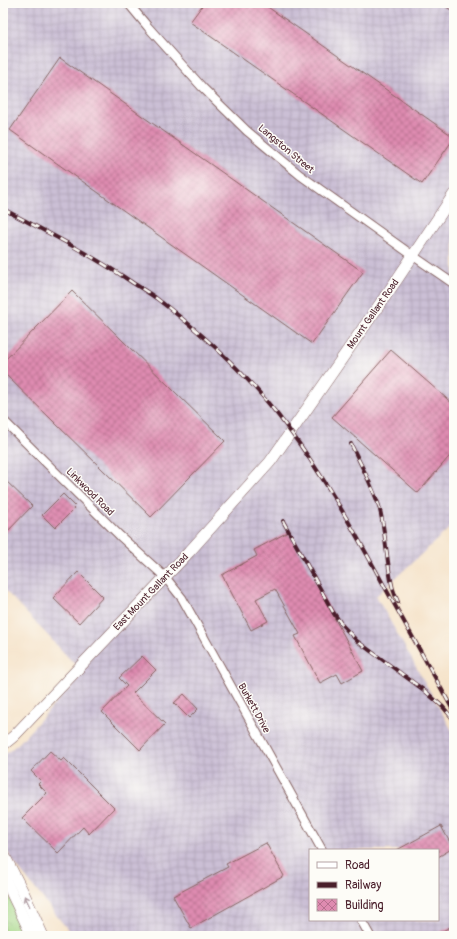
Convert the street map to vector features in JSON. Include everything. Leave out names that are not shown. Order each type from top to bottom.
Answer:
[{"type":"street","name":"Langston Street","points":[[128,3],[202,87],[247,131],[300,175],[454,284]]},
{"type":"street","name":"Mount Gallant Road","points":[[291,432],[398,278],[454,194]]},
{"type":"street","name":"Linkwood Road","points":[[3,420],[115,531],[165,577]]},
{"type":"street","name":"East Mount Gallant Road","points":[[3,745],[14,736],[194,546],[270,462],[291,432]]},
{"type":"street","name":"Burkett Drive","points":[[165,577],[182,598],[321,849]]},
{"type":"street","points":[[3,853],[43,936]]},
{"type":"street","points":[[3,875],[32,936]]},
{"type":"street","points":[[362,921],[370,936]]},
{"type":"shaded area","points":[[3,3],[454,3],[454,524],[376,596],[454,734],[454,936],[73,936],[11,859],[3,842],[3,756],[19,743],[83,673],[3,588]]},
{"type":"green space","points":[[3,884],[28,936],[3,936]]},
{"type":"building","points":[[204,3],[262,3],[454,138],[422,184],[190,22]]},
{"type":"building","points":[[440,3],[454,3],[454,12]]},
{"type":"building","points":[[60,58],[363,272],[312,344],[10,130]]},
{"type":"building","points":[[72,291],[225,441],[151,517],[3,372],[3,362]]},
{"type":"building","points":[[391,350],[454,405],[454,451],[418,493],[332,417]]},
{"type":"building","points":[[3,478],[32,506],[7,532],[3,528]]},
{"type":"building","points":[[63,494],[76,507],[55,528],[42,515]]},
{"type":"building","points":[[288,532],[363,671],[342,683],[337,674],[320,683],[295,636],[300,634],[275,589],[256,599],[268,621],[251,630],[222,575],[257,556],[254,550]]},
{"type":"building","points":[[78,572],[103,597],[79,623],[53,598]]},
{"type":"building","points":[[142,656],[156,670],[133,693],[165,724],[140,750],[102,712],[127,686],[119,678]]},
{"type":"building","points":[[184,694],[198,709],[189,718],[174,703]]},
{"type":"building","points":[[50,751],[61,761],[64,758],[114,808],[89,834],[83,827],[58,853],[22,818],[47,793],[38,784],[41,781],[31,771]]},
{"type":"building","points":[[441,826],[453,848],[439,856],[439,849],[399,849]]},
{"type":"building","points":[[266,843],[284,876],[191,928],[173,896],[228,867],[226,864]]},
{"type":"building","points":[[450,927],[454,936],[433,936]]},
{"type":"railway","points":[[3,209],[85,253],[156,298],[192,327],[243,374],[273,409],[311,461],[334,496],[454,712]]},
{"type":"railway","points":[[351,444],[370,483],[379,506],[390,575],[398,602]]},
{"type":"railway","points":[[283,521],[333,612],[342,625],[357,641],[425,691],[443,707],[454,720]]}]
